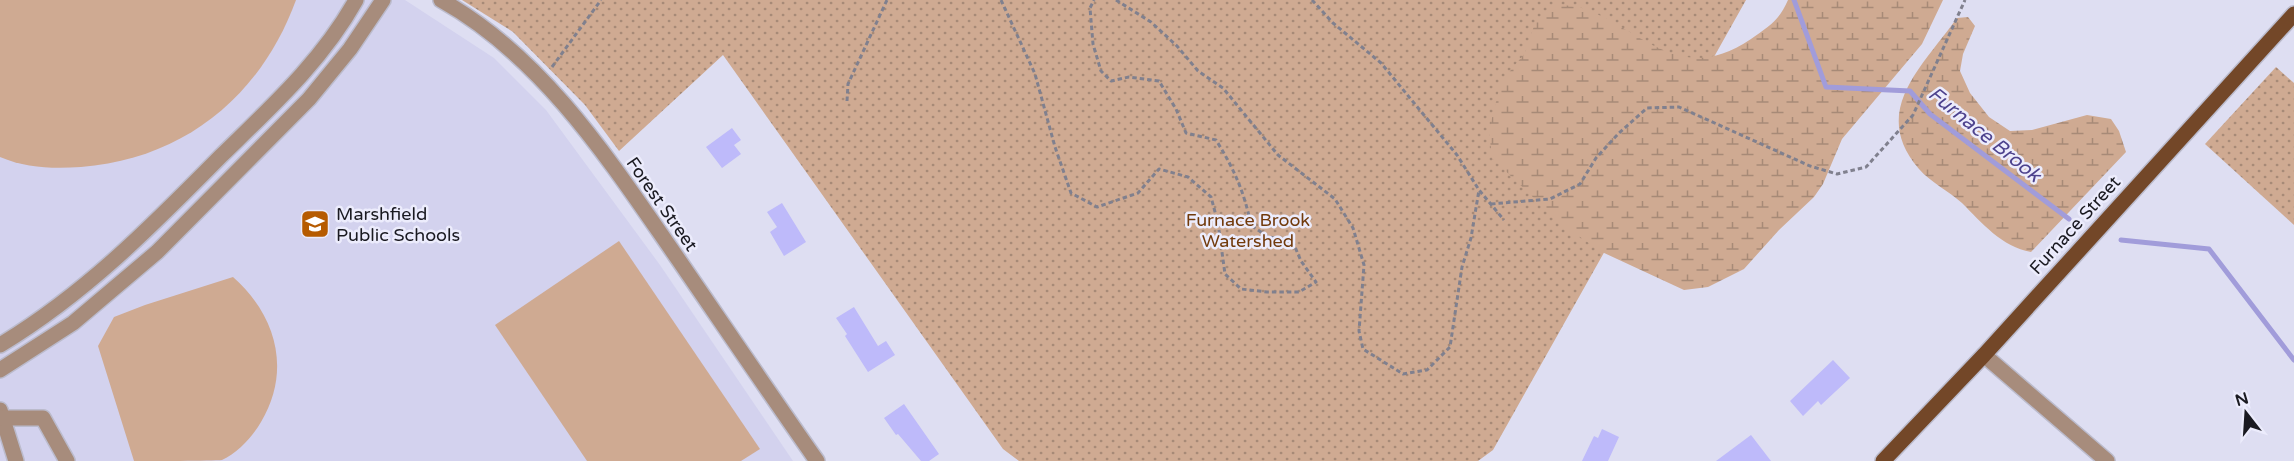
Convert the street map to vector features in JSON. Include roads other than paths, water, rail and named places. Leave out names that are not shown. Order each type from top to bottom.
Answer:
[{"type":"main road","name":"Furnace Street","points":[[1883,461],[1984,355],[2294,14]]},
{"type":"street","points":[[0,345],[70,296],[122,255],[168,211],[316,59],[356,0]]},
{"type":"street","points":[[0,370],[73,323],[157,252],[309,99],[350,49],[382,0]]},
{"type":"street","name":"Forest Street","points":[[441,0],[500,42],[542,80],[580,123],[621,177],[817,461]]},
{"type":"street","points":[[1984,355],[2107,461]]},
{"type":"street","points":[[16,461],[2,414],[43,418],[67,461]]},
{"type":"waterway","name":"Furnace Brook","points":[[1794,0],[1826,87],[1910,91],[1930,114],[2069,219]]},
{"type":"waterway","name":"Furnace Brook","points":[[2121,240],[2209,249],[2294,360]]},
{"type":"place","name":"Marshfield Public Schools","points":[[315,224]]},
{"type":"park label","name":"Furnace Brook Watershed","points":[[1248,230]]}]
